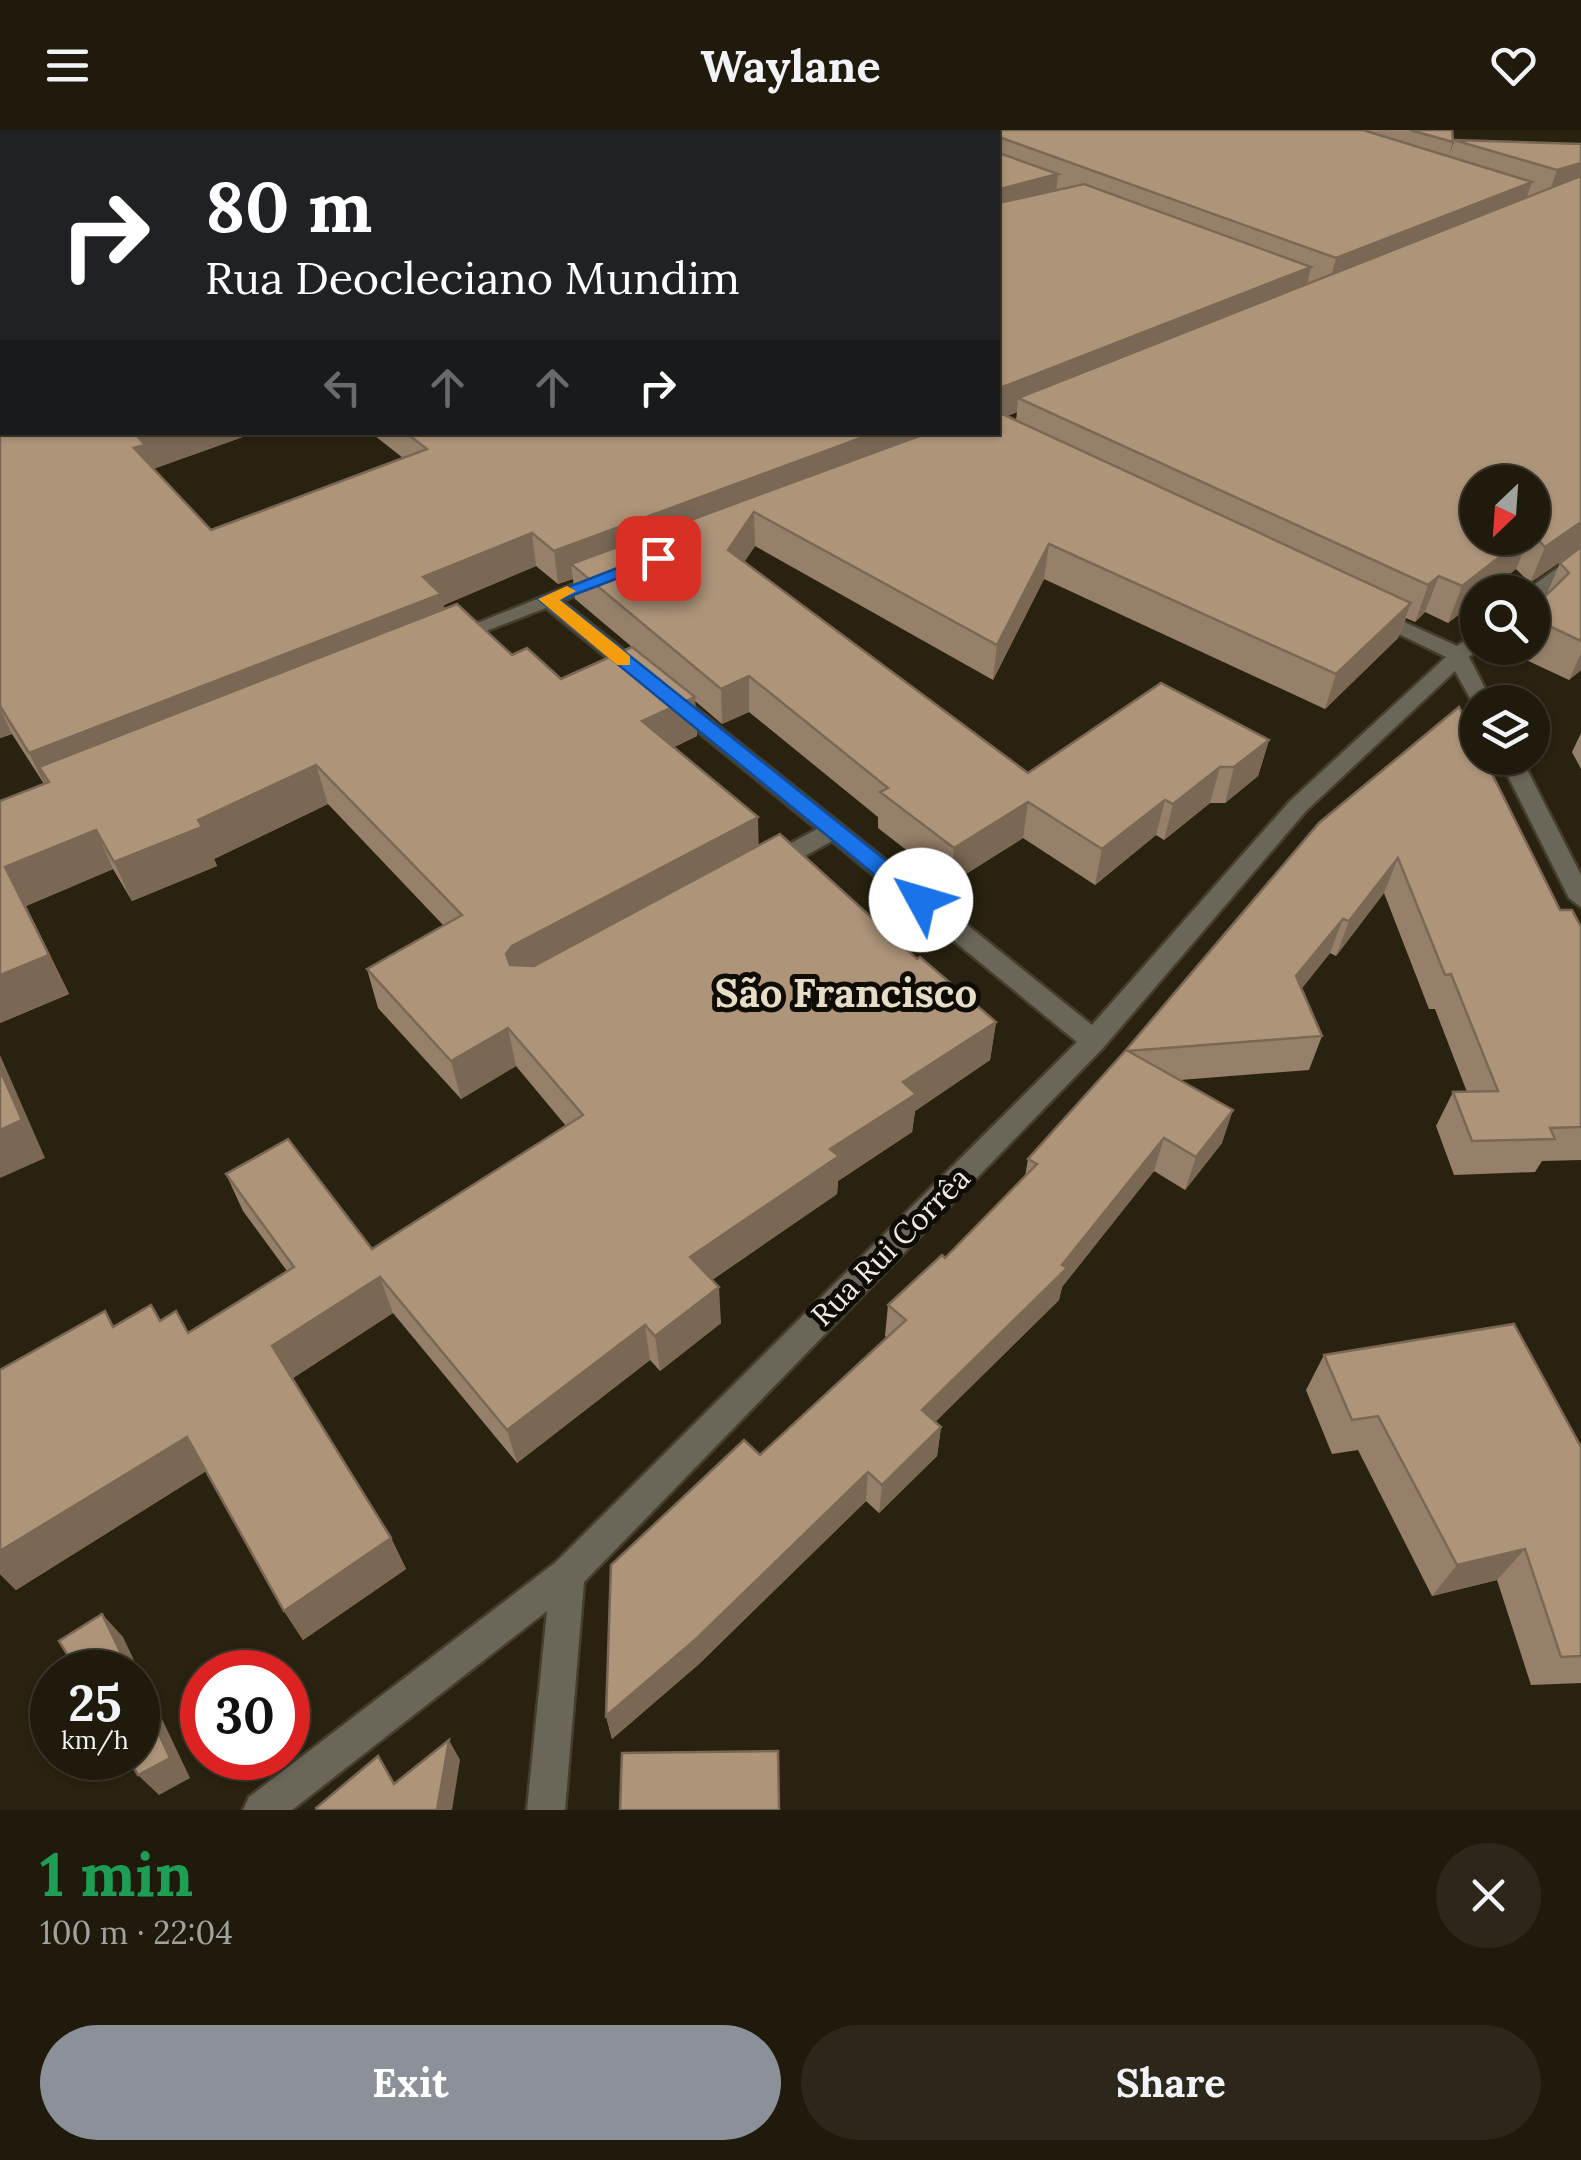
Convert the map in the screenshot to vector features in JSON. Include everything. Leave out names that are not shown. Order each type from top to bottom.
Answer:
[{"type":"street","points":[[1550,580],[1581,556]]},
{"type":"street","points":[[438,643],[621,571]]},
{"type":"street","points":[[547,599],[1094,1040]]},
{"type":"street","points":[[1349,603],[1460,643]]},
{"type":"street","name":"Rua Rui Corrêa","points":[[262,1810],[568,1574],[1094,1040],[1298,806],[1460,653]]},
{"type":"street","points":[[1519,775],[1581,898]]},
{"type":"street","points":[[750,876],[834,830]]},
{"type":"street","points":[[546,1810],[568,1574]]},
{"type":"building","points":[[1000,130],[1363,130],[1532,182],[1336,258],[1000,137]]},
{"type":"building","points":[[1410,130],[1452,130],[1453,142]]},
{"type":"building","points":[[1454,140],[1581,144],[1581,163],[1557,170]]},
{"type":"building","points":[[1000,153],[1058,174],[1000,189]]},
{"type":"building","points":[[1581,176],[1581,522],[1550,544],[1550,465],[1460,465],[1460,555],[1502,555],[1476,575],[1460,575],[1460,585],[1439,576],[1428,585],[1018,398]]},
{"type":"building","points":[[1084,184],[1311,267],[1000,388],[1000,203]]},
{"type":"building","points":[[1000,413],[1411,603],[1336,674],[1049,544],[997,645],[754,512],[728,550],[1028,773],[1161,683],[1269,740],[1234,767],[1220,767],[1173,804],[1165,800],[1102,849],[1028,802],[954,848],[880,792],[888,788],[749,676],[721,689],[571,564],[922,435],[1000,435]]},
{"type":"building","points":[[0,435],[146,435],[139,438],[145,445],[134,448],[211,530],[427,449],[409,435],[869,435],[554,551],[532,533],[423,577],[441,594],[29,753],[0,706]]},
{"type":"building","points":[[1581,547],[1581,641],[1550,626],[1550,591],[1569,573],[1560,563]]},
{"type":"building","points":[[457,604],[512,655],[527,648],[561,679],[632,647],[695,697],[642,721],[758,817],[512,946],[506,954],[510,965],[534,966],[780,834],[917,959],[920,957],[996,1022],[903,1082],[916,1094],[830,1149],[839,1156],[690,1257],[719,1287],[655,1336],[645,1325],[507,1430],[380,1277],[272,1346],[391,1538],[284,1611],[187,1437],[0,1551],[0,1370],[105,1311],[113,1327],[151,1305],[160,1321],[176,1311],[188,1333],[294,1267],[226,1174],[288,1139],[372,1249],[583,1115],[508,1028],[451,1061],[367,969],[462,915],[316,765],[198,820],[202,827],[114,862],[96,830],[5,867],[49,955],[0,975],[0,801],[49,782],[39,767]]},
{"type":"building","points":[[1459,707],[1460,775],[1492,775],[1560,910],[1572,910],[1581,927],[1581,1127],[1550,1128],[1555,1139],[1472,1141],[1453,1092],[1498,1091],[1398,858],[1349,921],[1343,919],[1296,976],[1322,1036],[1128,1051],[1233,1110],[1196,1157],[1164,1138],[1062,1265],[1067,1268],[922,1410],[941,1427],[882,1485],[868,1472],[696,1639],[606,1716],[611,1565],[744,1440],[760,1455],[906,1320],[888,1305],[942,1255],[945,1258],[1037,1164],[1028,1159],[1319,823]]},
{"type":"building","points":[[0,1070],[22,1120],[0,1130]]},
{"type":"building","points":[[1514,1324],[1581,1447],[1581,1656],[1561,1657],[1525,1549],[1457,1565],[1378,1416],[1352,1420],[1324,1355]]},
{"type":"building","points":[[102,1614],[119,1650],[65,1650],[59,1641]]},
{"type":"building","points":[[160,1736],[170,1758],[160,1763]]},
{"type":"building","points":[[449,1740],[437,1810],[317,1810],[378,1756],[394,1784]]},
{"type":"building","points":[[778,1751],[779,1810],[620,1810],[622,1753]]},
{"type":"slow traffic","points":[[567,591],[547,599],[624,661]]},
{"type":"district","name":"São Francisco","points":[[846,993]]},
{"type":"route","points":[[658,558],[547,599],[921,900]]}]
